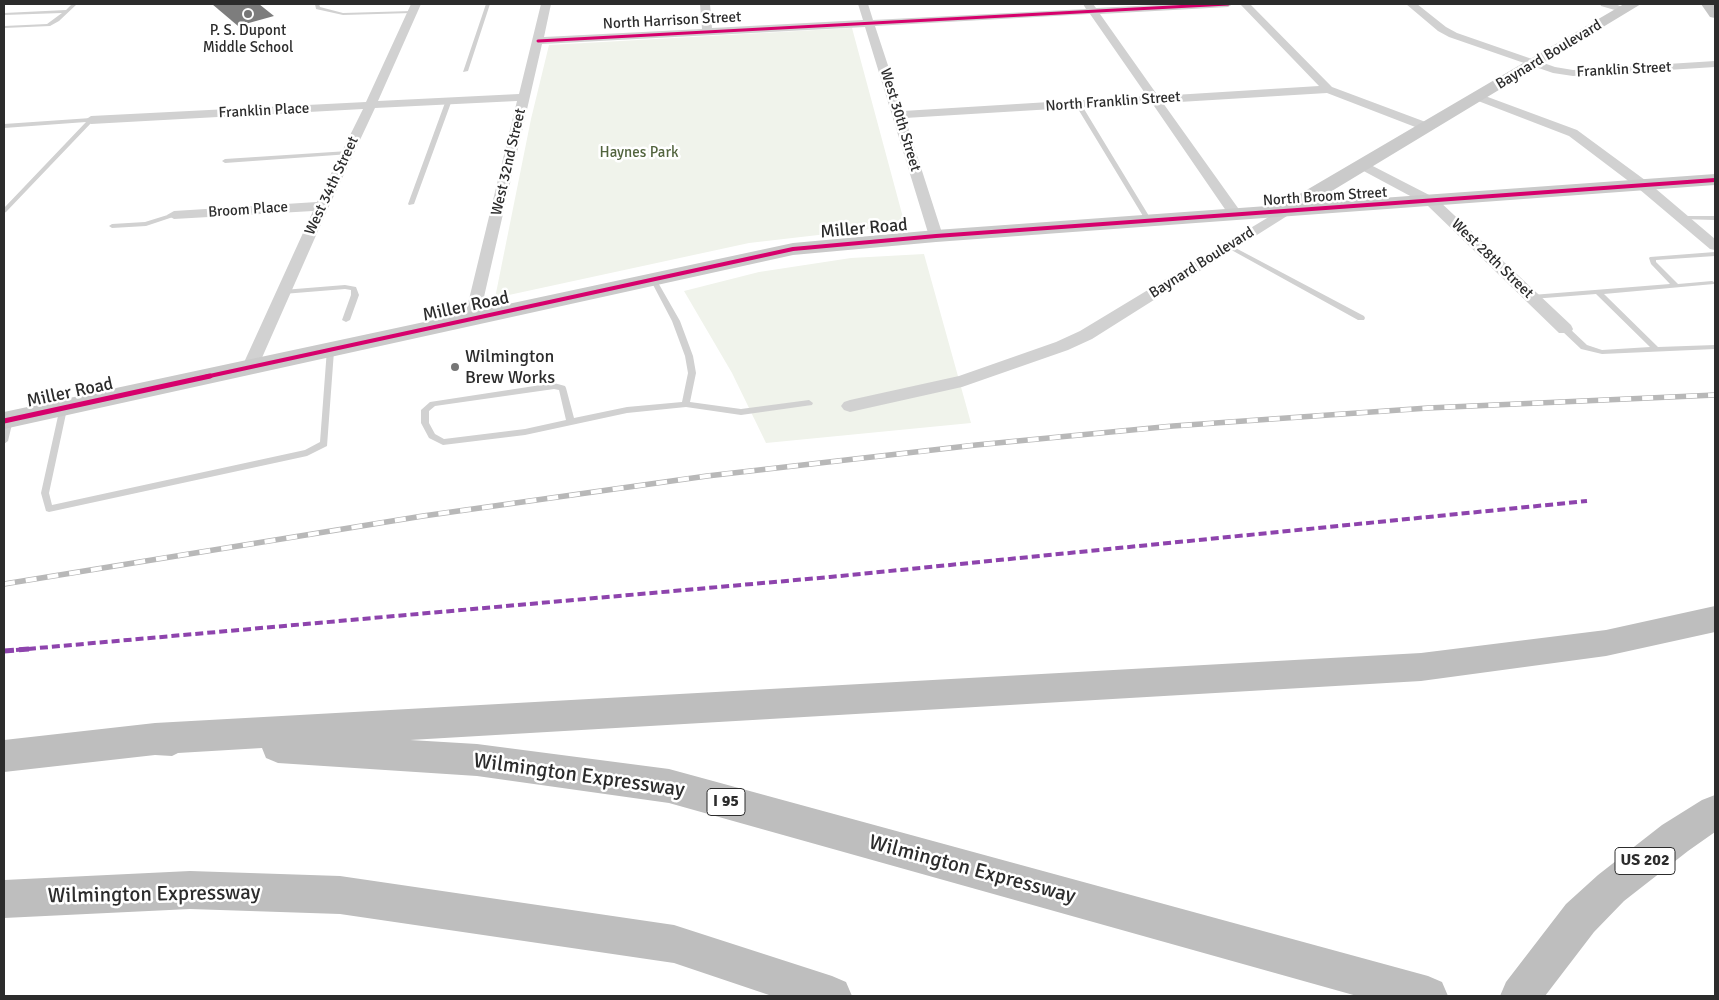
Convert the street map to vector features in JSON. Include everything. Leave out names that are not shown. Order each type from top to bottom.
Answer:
[{"type":"highway","points":[[155,739],[1421,666],[1606,643],[1715,619]]},
{"type":"highway","name":"Wilmington Expressway","points":[[4,756],[155,739],[477,760],[669,786],[1428,996]]},
{"type":"highway","name":"US 202","points":[[1520,996],[1580,918],[1625,877],[1675,838],[1715,812]]},
{"type":"highway","name":"Wilmington Expressway","points":[[4,900],[190,890],[340,895],[674,944],[832,996]]},
{"type":"main road","points":[[1708,4],[1715,14]]},
{"type":"street","name":"West 32nd Street","points":[[472,320],[546,4]]},
{"type":"street","points":[[706,4],[706,32]]},
{"type":"street","name":"West 30th Street","points":[[863,4],[936,236]]},
{"type":"street","name":"North Harrison Street","points":[[538,40],[869,23],[1091,8],[1228,4]]},
{"type":"street","points":[[1245,4],[1328,89],[1427,127]]},
{"type":"street","name":"Franklin Street","points":[[1411,4],[1442,29],[1453,35],[1534,63],[1573,73],[1715,64]]},
{"type":"street","points":[[1605,4],[1630,7]]},
{"type":"street","name":"Baynard Boulevard","points":[[850,406],[962,381],[1062,346],[1086,335],[1282,213],[1630,7]]},
{"type":"street","name":"West 34th Street","points":[[249,369],[414,8]]},
{"type":"street","points":[[1091,8],[1236,215]]},
{"type":"street","name":"North Franklin Street","points":[[898,115],[1328,89]]},
{"type":"street","name":"Franklin Place","points":[[91,120],[524,97]]},
{"type":"street","points":[[1477,97],[1573,133],[1644,186],[1715,246]]},
{"type":"street","name":"West 28th Street","points":[[1362,165],[1432,202],[1565,329]]},
{"type":"street","name":"North Broom Street","points":[[936,236],[1282,213],[1715,180]]},
{"type":"street","name":"Broom Place","points":[[174,215],[322,206]]},
{"type":"street","name":"Miller Road","points":[[6,428],[63,409],[794,249],[936,236]]},
{"type":"lane","points":[[4,27],[48,24],[57,20],[75,4]]},
{"type":"lane","points":[[317,4],[318,8],[343,14],[414,8]]},
{"type":"lane","points":[[465,71],[488,4]]},
{"type":"lane","points":[[4,14],[67,11]]},
{"type":"lane","points":[[411,204],[449,100]]},
{"type":"lane","points":[[1078,104],[1149,221]]},
{"type":"lane","points":[[4,211],[91,120]]},
{"type":"lane","name":"Franklin Place","points":[[4,126],[91,120]]},
{"type":"lane","points":[[224,161],[348,153]]},
{"type":"lane","points":[[112,226],[146,224],[174,215]]},
{"type":"lane","points":[[1682,218],[1715,218]]},
{"type":"lane","points":[[1228,246],[1361,318]]},
{"type":"lane","points":[[1676,286],[1653,263],[1652,258],[1715,254]]},
{"type":"lane","points":[[653,279],[676,321],[689,356],[692,374],[686,404]]},
{"type":"lane","points":[[1532,297],[1712,283]]},
{"type":"lane","points":[[283,292],[345,287],[354,289],[355,295],[346,320]]},
{"type":"lane","points":[[1598,292],[1657,350]]},
{"type":"lane","points":[[1565,329],[1578,342],[1597,351],[1715,347]]},
{"type":"lane","points":[[63,409],[45,493],[49,509],[307,453],[324,444],[330,351]]},
{"type":"lane","points":[[571,422],[562,388],[554,386],[433,404],[425,410],[425,423],[432,436],[442,442],[525,432],[627,410],[686,404],[741,412],[809,403]]},
{"type":"green space","name":"Haynes Park","points":[[852,28],[905,225],[749,243],[495,298],[531,119],[549,45]]},
{"type":"green space","points":[[924,254],[971,423],[766,443],[732,373],[684,291],[759,272],[851,258]]},
{"type":"building","points":[[212,4],[259,4],[274,16],[238,26]]},
{"type":"railway","points":[[4,584],[423,516],[707,476],[976,445],[1173,426],[1428,408],[1715,395]]},
{"type":"marked path","points":[[4,651],[830,577],[1587,501]]},
{"type":"cycle path","points":[[538,41],[1228,4]]},
{"type":"cycle path","points":[[4,421],[793,249],[936,236],[1715,180]]},
{"type":"place","name":"P. S. Dupont Middle School","points":[[248,14]]},
{"type":"place","name":"Wilmington Brew Works","points":[[455,367]]}]
